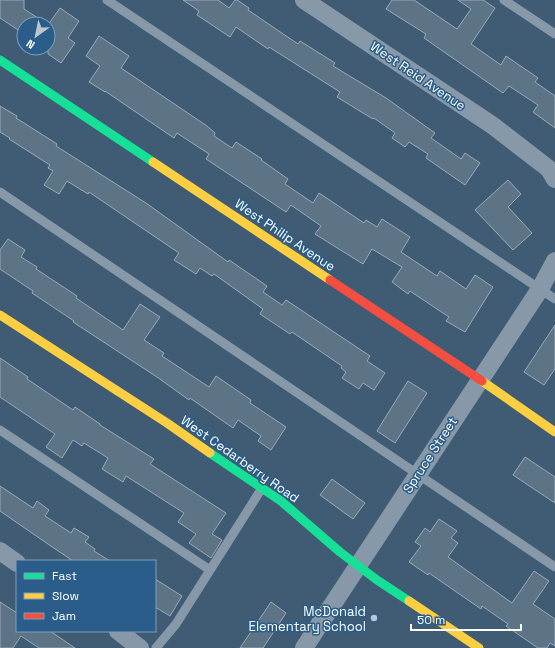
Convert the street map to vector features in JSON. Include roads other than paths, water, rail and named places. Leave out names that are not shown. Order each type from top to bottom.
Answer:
[{"type":"main road","name":"West Philip Avenue","points":[[0,60],[480,380],[555,432]]},
{"type":"main road","name":"West Cedarberry Road","points":[[0,315],[167,423],[281,501],[340,552],[377,580],[478,648]]},
{"type":"street","name":"West Reid Avenue","points":[[304,0],[492,125],[548,169],[555,179]]},
{"type":"street","name":"Spruce Street","points":[[304,648],[540,289],[555,261]]},
{"type":"street","points":[[0,551],[16,562]]},
{"type":"street","points":[[119,632],[140,648]]},
{"type":"lane","points":[[107,0],[555,299]]},
{"type":"lane","points":[[504,0],[555,34]]},
{"type":"lane","points":[[0,192],[555,567]]},
{"type":"lane","points":[[0,430],[210,570]]},
{"type":"lane","points":[[156,648],[176,624],[262,488]]},
{"type":"place","name":"McDonald Elementary School","points":[[374,618]]}]
